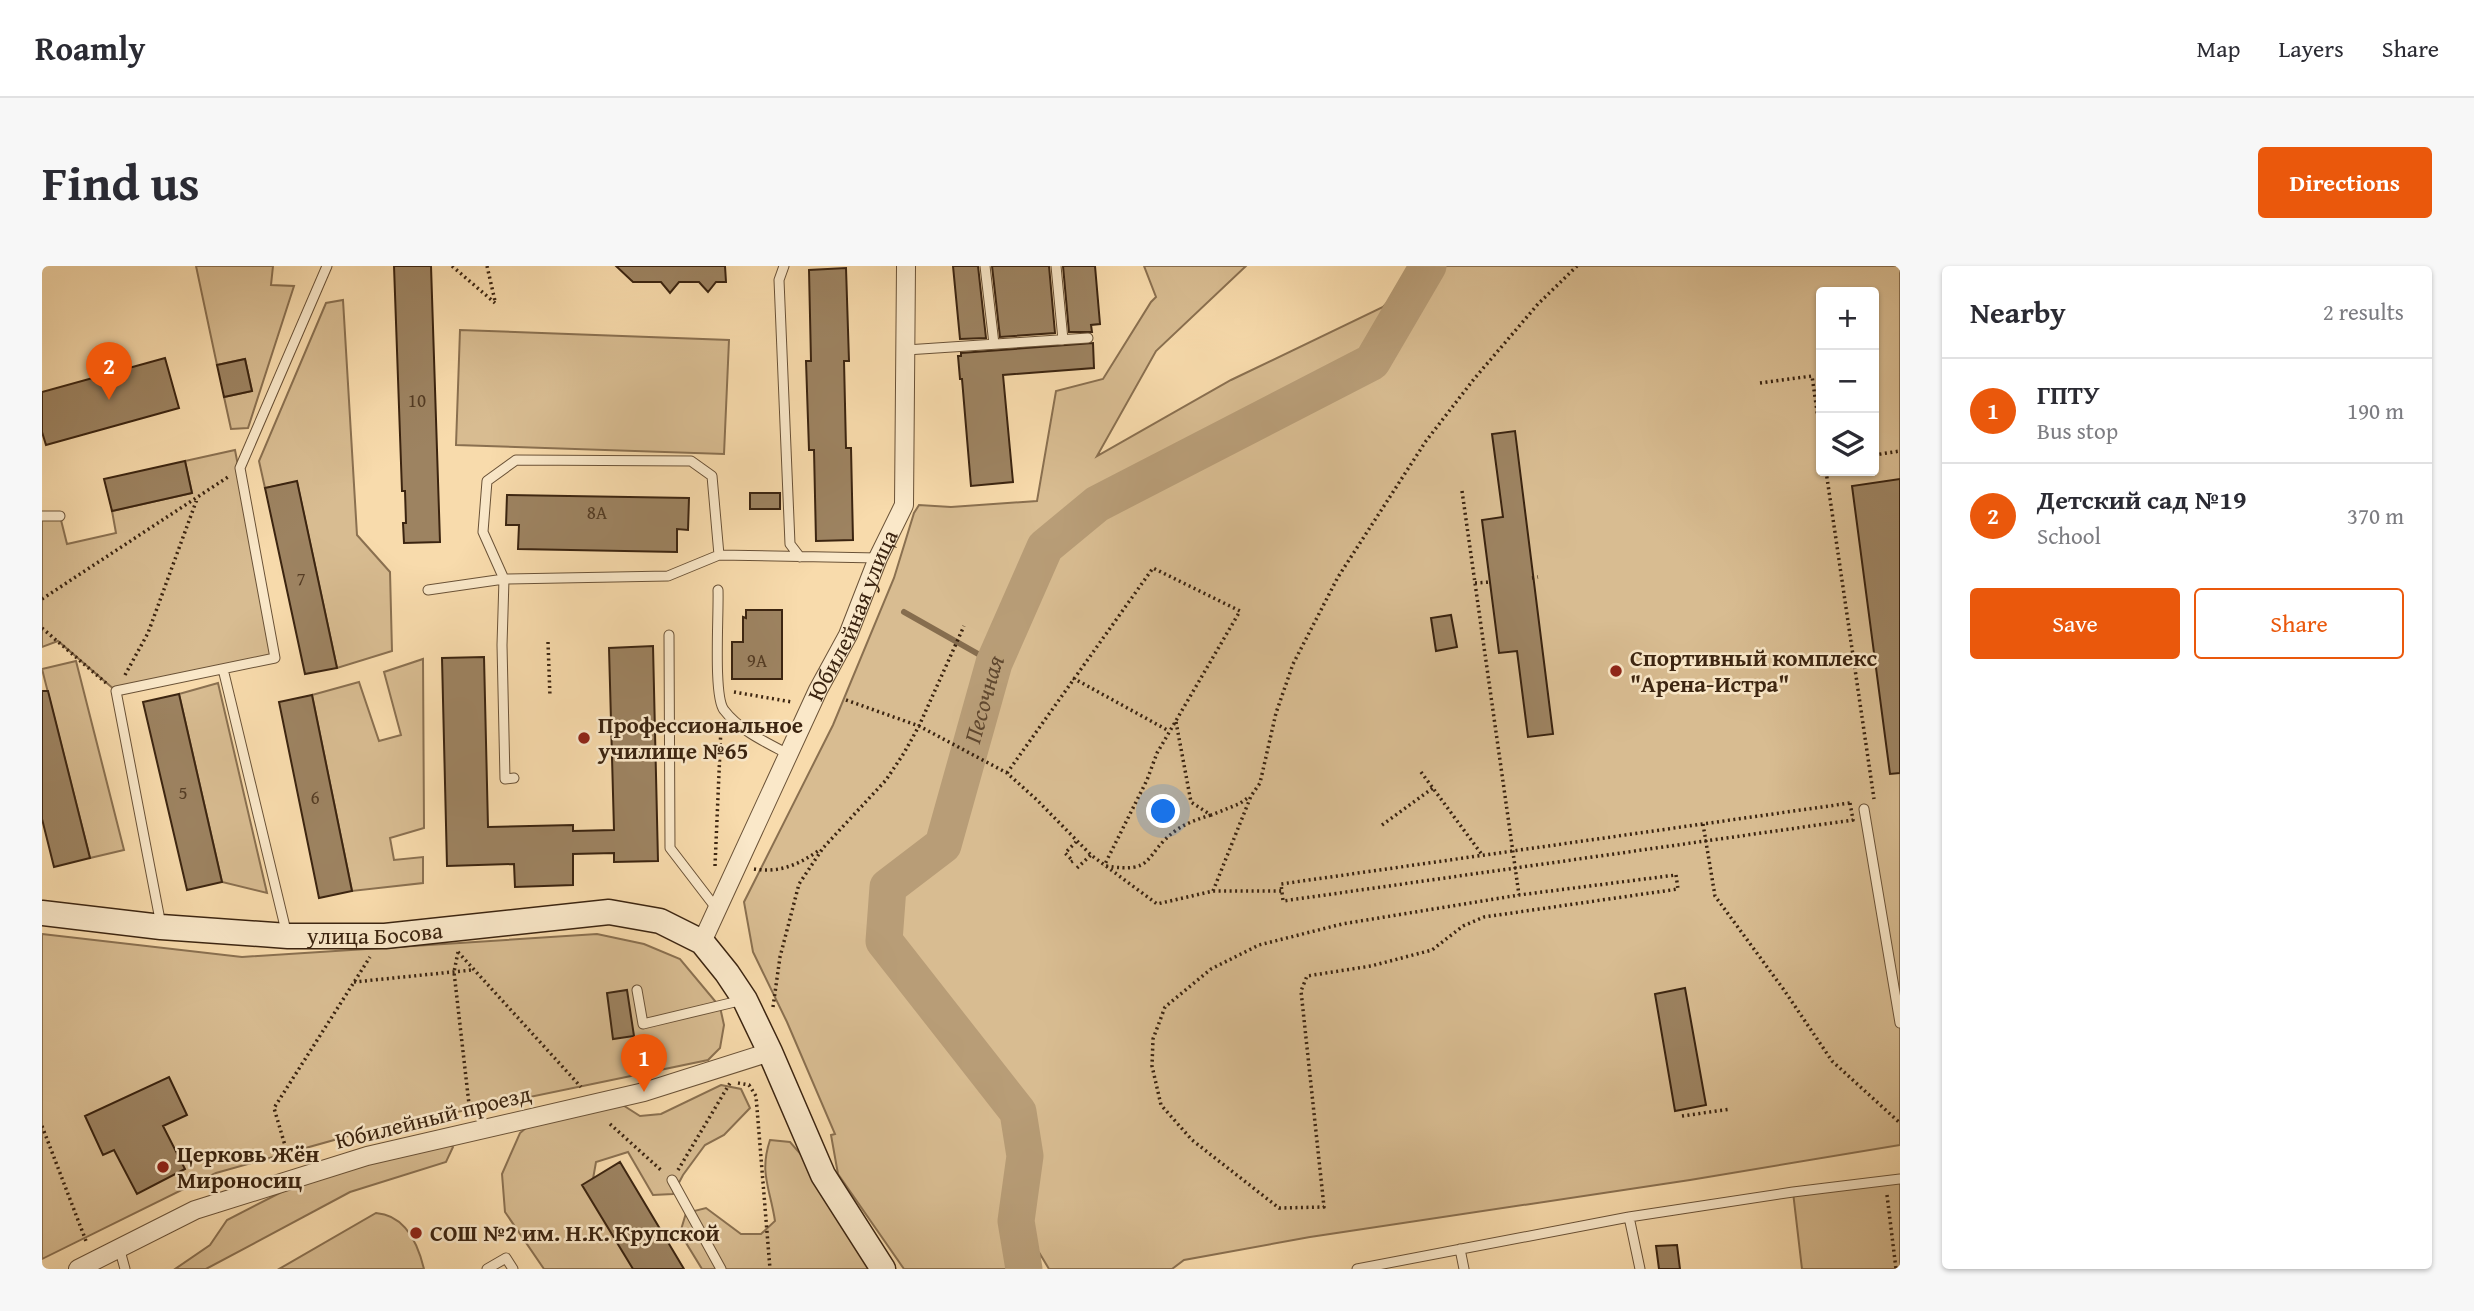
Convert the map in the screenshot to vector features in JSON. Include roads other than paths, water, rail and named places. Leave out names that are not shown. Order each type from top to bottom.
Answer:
[{"type":"street","name":"Юбилейная улица","points":[[702,942],[818,690],[848,635],[878,558],[904,505],[906,266]]},
{"type":"street","name":"улица Босова","points":[[42,912],[161,927],[288,936],[385,936],[609,912],[660,921],[702,942]]},
{"type":"street","points":[[702,942],[727,972],[745,1000],[823,1175],[883,1269]]},
{"type":"street","name":"Юбилейный проезд","points":[[78,1269],[195,1210],[367,1156],[644,1092],[770,1052]]},
{"type":"lane","points":[[161,927],[116,691],[275,658],[240,468],[327,266]]},
{"type":"lane","points":[[783,266],[779,280],[790,544],[800,557]]},
{"type":"lane","points":[[985,266],[994,344]]},
{"type":"lane","points":[[1056,266],[1063,340]]},
{"type":"lane","points":[[906,350],[1088,338]]},
{"type":"lane","points":[[514,778],[505,779],[502,645],[504,579],[483,532],[487,481],[516,460],[691,461],[712,476],[719,555]]},
{"type":"lane","points":[[42,516],[60,516]]},
{"type":"lane","points":[[428,590],[504,579],[668,576],[719,555],[878,558]]},
{"type":"lane","points":[[718,590],[718,690],[722,708],[735,722],[788,754]]},
{"type":"lane","points":[[668,635],[670,848],[716,908]]},
{"type":"lane","points":[[223,669],[288,936]]},
{"type":"lane","points":[[1864,809],[1900,1023]]},
{"type":"lane","points":[[637,990],[643,1024],[745,1000]]},
{"type":"lane","points":[[1357,1269],[1629,1217],[1900,1178]]},
{"type":"lane","points":[[672,1180],[721,1269]]},
{"type":"lane","points":[[1629,1217],[1640,1269]]},
{"type":"lane","points":[[119,1247],[125,1269]]},
{"type":"lane","points":[[1460,1249],[1464,1269]]},
{"type":"lane","points":[[487,1269],[506,1258],[513,1269]]},
{"type":"waterway","name":"Песочная","points":[[1024,1269],[1016,1221],[1025,1156],[1018,1112],[884,941],[888,887],[943,845],[994,663],[1045,547],[1097,504],[1372,362],[1428,266]]},
{"type":"waterway","points":[[904,612],[994,663]]},
{"type":"place","name":"Детский сад №19","points":[[109,400]]},
{"type":"place","name":"Спортивный комплекс \"Арена-Истра\"","points":[[1616,671]]},
{"type":"place","name":"Профессиональное училище №65","points":[[584,738]]},
{"type":"place","name":"ГПТУ","points":[[644,1092]]},
{"type":"place","name":"Церковь Жён Мироносиц","points":[[163,1167]]},
{"type":"place","name":"СОШ №2 им. Н.К. Крупской","points":[[416,1233]]}]
